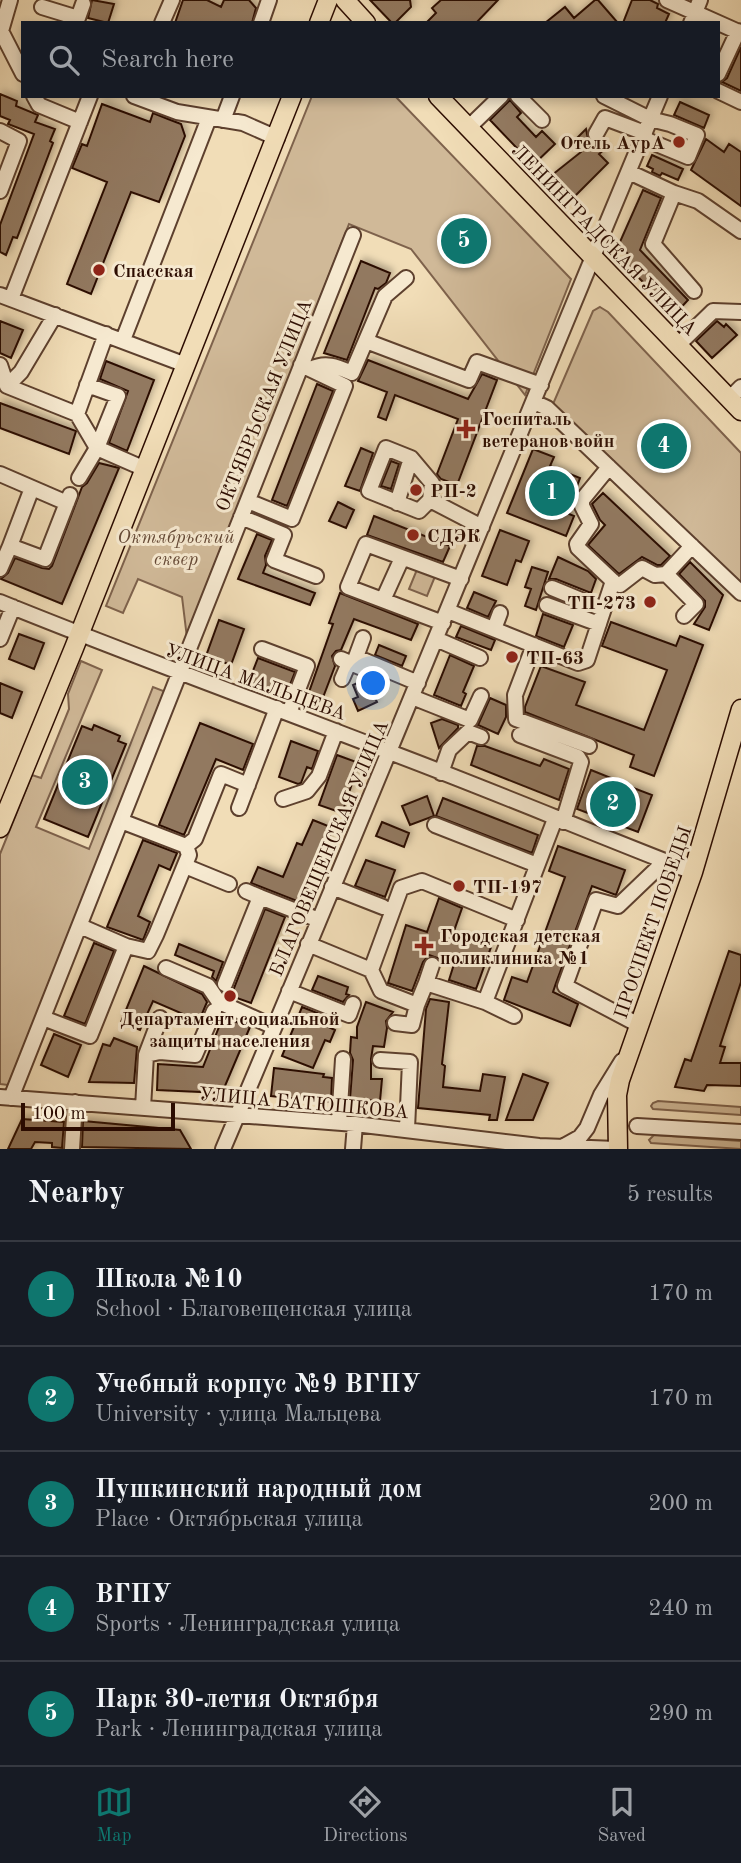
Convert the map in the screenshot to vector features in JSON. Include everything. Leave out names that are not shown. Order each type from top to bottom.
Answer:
[{"type":"main road","points":[[320,21],[328,0]]},
{"type":"main road","points":[[345,0],[364,21]]},
{"type":"main road","points":[[0,828],[291,98]]},
{"type":"main road","name":"ЛЕНИНГРАДСКАЯ УЛИЦА","points":[[440,98],[678,345],[738,403]]},
{"type":"main road","name":"ПРОСПЕКТ ПОБЕДЫ","points":[[617,1149],[617,1095],[629,1051],[693,872],[741,709]]},
{"type":"street","points":[[10,0],[1,31],[21,69]]},
{"type":"street","points":[[163,21],[172,0]]},
{"type":"street","points":[[262,21],[269,0]]},
{"type":"street","points":[[667,0],[716,21]]},
{"type":"street","points":[[39,21],[44,4],[78,18],[83,4]]},
{"type":"street","points":[[720,23],[739,32],[720,70]]},
{"type":"street","points":[[720,92],[741,102]]},
{"type":"street","points":[[35,98],[39,105],[80,122]]},
{"type":"street","points":[[89,98],[6,297],[186,365]]},
{"type":"street","points":[[139,98],[177,112],[243,123],[277,138]]},
{"type":"street","points":[[123,340],[216,119],[231,98]]},
{"type":"street","points":[[468,128],[499,98]]},
{"type":"street","points":[[520,98],[542,120]]},
{"type":"street","points":[[606,98],[646,130]]},
{"type":"street","name":"БЛАГОВЕЩЕНСКАЯ УЛИЦА","points":[[223,1149],[659,98]]},
{"type":"street","points":[[596,134],[605,118],[646,130]]},
{"type":"street","points":[[0,131],[19,141],[0,191]]},
{"type":"street","points":[[629,172],[698,201],[741,231]]},
{"type":"street","points":[[674,193],[653,244],[694,291]]},
{"type":"street","name":"ОКТЯБРЬСКАЯ УЛИЦА","points":[[6,1097],[43,1018],[248,501],[306,367],[353,235]]},
{"type":"street","points":[[306,367],[326,364],[352,373],[385,296],[406,278]]},
{"type":"street","points":[[678,345],[713,311],[741,312]]},
{"type":"street","points":[[7,386],[21,372],[55,315]]},
{"type":"street","points":[[77,414],[106,334]]},
{"type":"street","points":[[366,341],[469,380],[477,362],[541,385]]},
{"type":"street","points":[[0,365],[7,386],[77,414],[97,448],[145,469]]},
{"type":"street","points":[[248,501],[292,519],[345,386],[306,367]]},
{"type":"street","points":[[79,478],[97,448],[118,396],[87,385]]},
{"type":"street","points":[[534,402],[547,408],[741,593]]},
{"type":"street","points":[[386,448],[411,458],[432,483],[430,500],[419,511],[369,491],[386,448]]},
{"type":"street","points":[[397,503],[411,458]]},
{"type":"street","points":[[609,467],[582,500],[582,506],[591,524],[577,544],[613,581],[620,584],[642,568],[655,575],[666,574],[692,547]]},
{"type":"street","points":[[0,474],[32,488],[69,499],[44,559],[9,546]]},
{"type":"street","points":[[0,569],[32,488]]},
{"type":"street","points":[[430,500],[482,527]]},
{"type":"street","points":[[242,517],[284,535],[274,560],[316,576]]},
{"type":"street","points":[[461,579],[366,544],[348,587],[383,600],[494,629],[578,663],[587,660],[613,581]]},
{"type":"street","points":[[383,600],[402,558]]},
{"type":"street","points":[[666,574],[696,604],[684,616]]},
{"type":"street","points":[[552,588],[603,609]]},
{"type":"street","points":[[0,639],[7,605]]},
{"type":"street","name":"УЛИЦА МАЛЬЦЕВА","points":[[7,605],[336,732],[387,758],[441,773],[693,872]]},
{"type":"street","points":[[547,605],[598,624]]},
{"type":"street","points":[[494,629],[500,612]]},
{"type":"street","points":[[363,638],[356,657],[416,689],[473,730]]},
{"type":"street","points":[[436,639],[480,658]]},
{"type":"street","points":[[534,645],[515,695],[516,719],[589,747]]},
{"type":"street","points":[[239,808],[283,711],[307,666],[262,649]]},
{"type":"street","points":[[342,679],[345,661],[416,689]]},
{"type":"street","points":[[441,773],[449,750],[473,730],[481,696]]},
{"type":"street","points":[[283,799],[307,791],[319,776],[336,732]]},
{"type":"street","points":[[485,1002],[537,866],[559,820],[581,762],[578,757],[520,734]]},
{"type":"street","points":[[186,846],[195,839],[221,774],[248,785]]},
{"type":"street","points":[[121,821],[186,846]]},
{"type":"street","points":[[435,825],[537,866]]},
{"type":"street","points":[[80,926],[125,946],[148,951],[189,855],[186,846]]},
{"type":"street","points":[[639,1025],[565,986],[596,900],[618,906],[665,861]]},
{"type":"street","points":[[185,866],[229,884]]},
{"type":"street","points":[[371,970],[401,888],[422,881],[517,920]]},
{"type":"street","points":[[332,887],[383,907]]},
{"type":"street","points":[[246,891],[319,920]]},
{"type":"street","points":[[225,984],[260,897]]},
{"type":"street","points":[[308,944],[371,970],[381,991],[417,1005]]},
{"type":"street","points":[[43,1018],[90,1036],[125,946]]},
{"type":"street","points":[[395,1023],[412,1025],[432,965]]},
{"type":"street","points":[[166,968],[208,986],[219,1002],[274,1027]]},
{"type":"street","points":[[426,983],[485,1002],[514,1016]]},
{"type":"street","points":[[289,990],[349,1015],[353,1004]]},
{"type":"street","points":[[146,1055],[160,1052],[195,1055],[214,1011]]},
{"type":"street","points":[[143,1108],[146,1055],[160,1018]]},
{"type":"street","points":[[562,1147],[580,1137],[587,1128],[612,1076],[629,1051]]},
{"type":"street","points":[[339,1123],[343,1059]]},
{"type":"street","points":[[380,1060],[410,1062],[407,1129]]},
{"type":"street","name":"УЛИЦА БАТЮШКОВА","points":[[6,1097],[355,1124],[538,1147],[617,1149]]},
{"type":"street","points":[[72,1149],[75,1102]]},
{"type":"street","points":[[353,1149],[355,1124]]},
{"type":"street","points":[[637,1126],[741,1132]]},
{"type":"green space","name":"Октябрьский сквер","points":[[311,98],[397,98],[571,279],[525,395],[411,249],[349,224],[187,638],[182,597],[138,579],[123,613],[106,606]]},
{"type":"green space","points":[[600,307],[608,312],[741,453],[741,583],[553,404],[593,311]]},
{"type":"green space","points":[[418,567],[436,574],[427,596],[409,589]]},
{"type":"green space","points":[[81,661],[102,670],[36,827],[89,849],[153,687],[166,692],[8,1085],[0,1084],[0,854],[32,775],[41,778],[69,709],[68,694]]},
{"type":"green space","points":[[658,1101],[741,1107],[741,1115],[653,1109],[651,1106]]},
{"type":"green space","points":[[654,1135],[741,1141],[741,1149],[651,1143],[649,1140]]},
{"type":"building","points":[[92,0],[114,4],[109,21],[88,18]]},
{"type":"building","points":[[183,0],[207,0],[221,7],[224,0],[249,0],[256,8],[253,21],[176,21]]},
{"type":"building","points":[[370,0],[410,0],[411,7],[397,21],[390,21]]},
{"type":"building","points":[[441,0],[498,0],[478,21],[428,21],[436,13],[432,8]]},
{"type":"building","points":[[598,0],[616,21],[548,21],[565,7],[574,18]]},
{"type":"building","points":[[632,0],[650,0],[658,4],[657,8],[669,14],[666,21],[624,21]]},
{"type":"building","points":[[741,47],[741,91],[722,82],[727,78]]},
{"type":"building","points":[[0,94],[17,101],[16,106],[38,115],[35,122],[55,129],[50,141],[53,143],[17,238],[13,237],[6,255],[0,252],[0,225],[34,134],[8,124],[10,120],[0,116]]},
{"type":"building","points":[[510,100],[521,113],[517,117],[536,137],[542,131],[555,144],[533,165],[490,120]]},
{"type":"building","points":[[680,102],[709,115],[704,128],[674,115]]},
{"type":"building","points":[[102,104],[150,122],[153,113],[181,124],[185,136],[159,202],[131,192],[91,294],[67,284],[107,182],[72,168],[82,144],[87,146]]},
{"type":"building","points":[[586,129],[588,139],[592,143],[599,143],[605,149],[599,154],[608,163],[574,197],[552,175],[581,152],[572,143]]},
{"type":"building","points":[[706,139],[724,152],[729,144],[741,152],[741,206],[691,170]]},
{"type":"building","points":[[652,155],[683,169],[678,180],[652,172],[653,169],[647,166]]},
{"type":"building","points":[[643,190],[661,198],[640,250],[688,300],[675,314],[624,263],[629,255],[619,244]]},
{"type":"building","points":[[361,261],[390,273],[386,283],[378,289],[375,288],[347,360],[324,353]]},
{"type":"building","points":[[0,321],[23,330],[11,358],[0,353]]},
{"type":"building","points":[[717,321],[724,327],[726,324],[737,335],[712,358],[696,341]]},
{"type":"building","points":[[368,360],[468,399],[482,374],[497,380],[457,485],[441,479],[437,474],[458,419],[395,395],[386,420],[378,417],[387,392],[358,381]]},
{"type":"building","points":[[106,361],[154,380],[127,451],[109,443],[128,391],[100,379]]},
{"type":"building","points":[[317,384],[333,391],[287,506],[272,500]]},
{"type":"building","points":[[0,403],[76,431],[69,454],[0,428]]},
{"type":"building","points":[[361,448],[373,453],[360,491],[345,486]]},
{"type":"building","points":[[533,449],[554,457],[550,466],[580,478],[574,494],[539,480],[531,498],[574,516],[566,536],[507,513]]},
{"type":"building","points":[[391,461],[399,464],[391,489],[381,486]]},
{"type":"building","points":[[99,463],[119,468],[62,604],[1,579],[8,573],[15,558],[42,568],[49,569],[52,566],[82,487]]},
{"type":"building","points":[[603,493],[670,556],[661,565],[642,557],[619,574],[588,545],[605,525],[592,504]]},
{"type":"building","points":[[338,502],[354,510],[346,528],[329,521]]},
{"type":"building","points":[[374,516],[450,546],[443,562],[367,535]]},
{"type":"building","points":[[500,530],[529,541],[521,562],[516,560],[507,585],[482,576]]},
{"type":"building","points":[[257,534],[272,540],[265,556],[263,573],[315,593],[310,605],[238,579]]},
{"type":"building","points":[[558,557],[588,571],[596,579],[591,593],[556,579],[549,579]]},
{"type":"building","points":[[690,562],[723,595],[709,630],[694,624],[705,607],[705,601],[679,574]]},
{"type":"building","points":[[532,567],[548,572],[536,610],[525,606],[531,589],[525,587]]},
{"type":"building","points":[[474,592],[496,601],[488,617],[467,608]]},
{"type":"building","points":[[340,593],[418,624],[411,640],[354,619],[341,650],[332,656],[335,666],[322,700],[308,695],[333,624],[329,623]]},
{"type":"building","points":[[543,614],[573,625],[564,647],[536,636]]},
{"type":"building","points":[[219,620],[244,629],[231,665],[206,656]]},
{"type":"building","points":[[611,622],[676,646],[680,636],[703,645],[654,776],[630,767],[634,755],[525,712],[541,666],[585,682],[576,705],[644,730],[667,670],[602,646]]},
{"type":"building","points":[[461,626],[495,640],[491,650],[456,637]]},
{"type":"building","points":[[19,634],[44,643],[34,669],[9,659]]},
{"type":"building","points":[[379,645],[406,656],[402,666],[375,655]]},
{"type":"building","points":[[450,655],[474,666],[463,692],[466,694],[461,706],[434,695]]},
{"type":"building","points":[[258,658],[295,672],[286,695],[249,681]]},
{"type":"building","points":[[366,679],[377,702],[358,711],[353,699],[358,697],[353,685]]},
{"type":"building","points":[[0,683],[22,692],[12,718],[0,713]]},
{"type":"building","points":[[490,698],[506,705],[506,717],[498,734],[478,725]]},
{"type":"building","points":[[442,719],[458,725],[458,728],[439,748],[431,723]]},
{"type":"building","points":[[200,723],[253,744],[243,770],[216,759],[184,835],[159,825]]},
{"type":"building","points":[[94,725],[120,736],[118,741],[126,744],[88,837],[44,819],[82,726],[92,730]]},
{"type":"building","points":[[291,741],[318,751],[312,769],[307,767],[301,783],[298,784],[279,777]]},
{"type":"building","points":[[477,746],[485,746],[540,766],[544,759],[569,769],[559,800],[471,765]]},
{"type":"building","points":[[337,755],[359,763],[342,813],[319,805]]},
{"type":"building","points":[[591,770],[611,778],[606,792],[627,799],[631,787],[652,795],[638,832],[577,809]]},
{"type":"building","points":[[427,796],[434,816],[410,825],[402,806]]},
{"type":"building","points":[[443,798],[538,835],[532,853],[436,816]]},
{"type":"building","points":[[313,820],[333,828],[302,903],[251,883],[258,867],[283,877],[297,843],[302,845]]},
{"type":"building","points":[[382,822],[409,833],[404,847],[376,836]]},
{"type":"building","points":[[143,840],[177,853],[170,870],[159,865],[138,916],[150,922],[143,940],[107,927]]},
{"type":"building","points":[[558,846],[625,870],[616,895],[592,886],[556,983],[553,992],[578,1004],[570,1026],[504,1000],[512,977],[527,982],[565,877],[549,871]]},
{"type":"building","points":[[366,860],[395,870],[385,897],[355,886]]},
{"type":"building","name":"Городская детская поликлиника №1","points":[[439,898],[462,908],[453,934],[491,947],[476,989],[449,980],[454,964],[429,955],[423,962],[412,991],[388,983],[406,925],[427,932]]},
{"type":"building","points":[[265,909],[285,917],[251,1003],[231,996]]},
{"type":"building","points":[[94,943],[114,951],[85,1024],[64,1016]]},
{"type":"building","points":[[179,944],[223,962],[216,981],[212,977],[214,971],[175,955]]},
{"type":"building","points":[[729,951],[741,955],[741,982],[720,1046],[725,1047],[720,1063],[741,1063],[741,1086],[707,1085],[704,1091],[675,1087],[685,1059],[691,1061]]},
{"type":"building","points":[[144,966],[202,994],[207,1002],[199,1021],[153,1001],[140,1030],[121,1022]]},
{"type":"building","points":[[318,976],[348,987],[346,994],[349,995],[343,1002],[312,990]]},
{"type":"building","points":[[430,999],[449,1002],[442,1064],[445,1066],[443,1087],[480,1091],[483,1074],[505,1077],[497,1120],[489,1120],[490,1115],[418,1108],[426,1009]]},
{"type":"building","points":[[366,1002],[393,1012],[386,1021],[384,1047],[373,1046],[371,1059],[371,1079],[382,1079],[380,1101],[350,1099],[353,1060],[350,1053],[351,1037],[357,1038],[357,1027]]},
{"type":"building","points":[[302,1007],[325,1016],[322,1024],[335,1030],[330,1042],[325,1040],[313,1068],[282,1056]]},
{"type":"building","points":[[223,1017],[250,1027],[222,1093],[157,1090],[158,1064],[203,1067]]},
{"type":"building","points":[[54,1034],[81,1045],[68,1077],[41,1065]]},
{"type":"building","points":[[114,1038],[137,1047],[134,1083],[89,1082],[103,1044],[110,1046]]},
{"type":"building","points":[[274,1068],[324,1074],[323,1077],[332,1078],[331,1102],[271,1096]]},
{"type":"building","points":[[523,1074],[548,1083],[533,1120],[506,1120]]},
{"type":"building","points":[[22,1119],[64,1122],[62,1148],[52,1147],[52,1143],[35,1142],[31,1149],[8,1149]]},
{"type":"building","points":[[83,1121],[180,1130],[191,1149],[82,1147]]},
{"type":"place","name":"Отель АурА","points":[[679,142]]},
{"type":"place","name":"Парк 30-летия Октября","points":[[464,241]]},
{"type":"place","name":"Спасская","points":[[99,270]]},
{"type":"place","name":"Госпиталь ветеранов войн","points":[[466,429]]},
{"type":"place","name":"ВГПУ","points":[[664,446]]},
{"type":"place","name":"РП-2","points":[[416,490]]},
{"type":"place","name":"Школа №10","points":[[552,493]]},
{"type":"place","name":"СДЭК","points":[[413,535]]},
{"type":"place","name":"ТП-273","points":[[650,602]]},
{"type":"place","name":"ТП-63","points":[[512,657]]},
{"type":"place","name":"Пушкинский народный дом","points":[[85,782]]},
{"type":"place","name":"Учебный корпус №9 ВГПУ","points":[[613,804]]},
{"type":"place","name":"ТП-197","points":[[459,886]]},
{"type":"place","name":"Городская детская поликлиника №1","points":[[424,946]]},
{"type":"place","name":"Департамент социальной защиты населения","points":[[230,996]]}]
